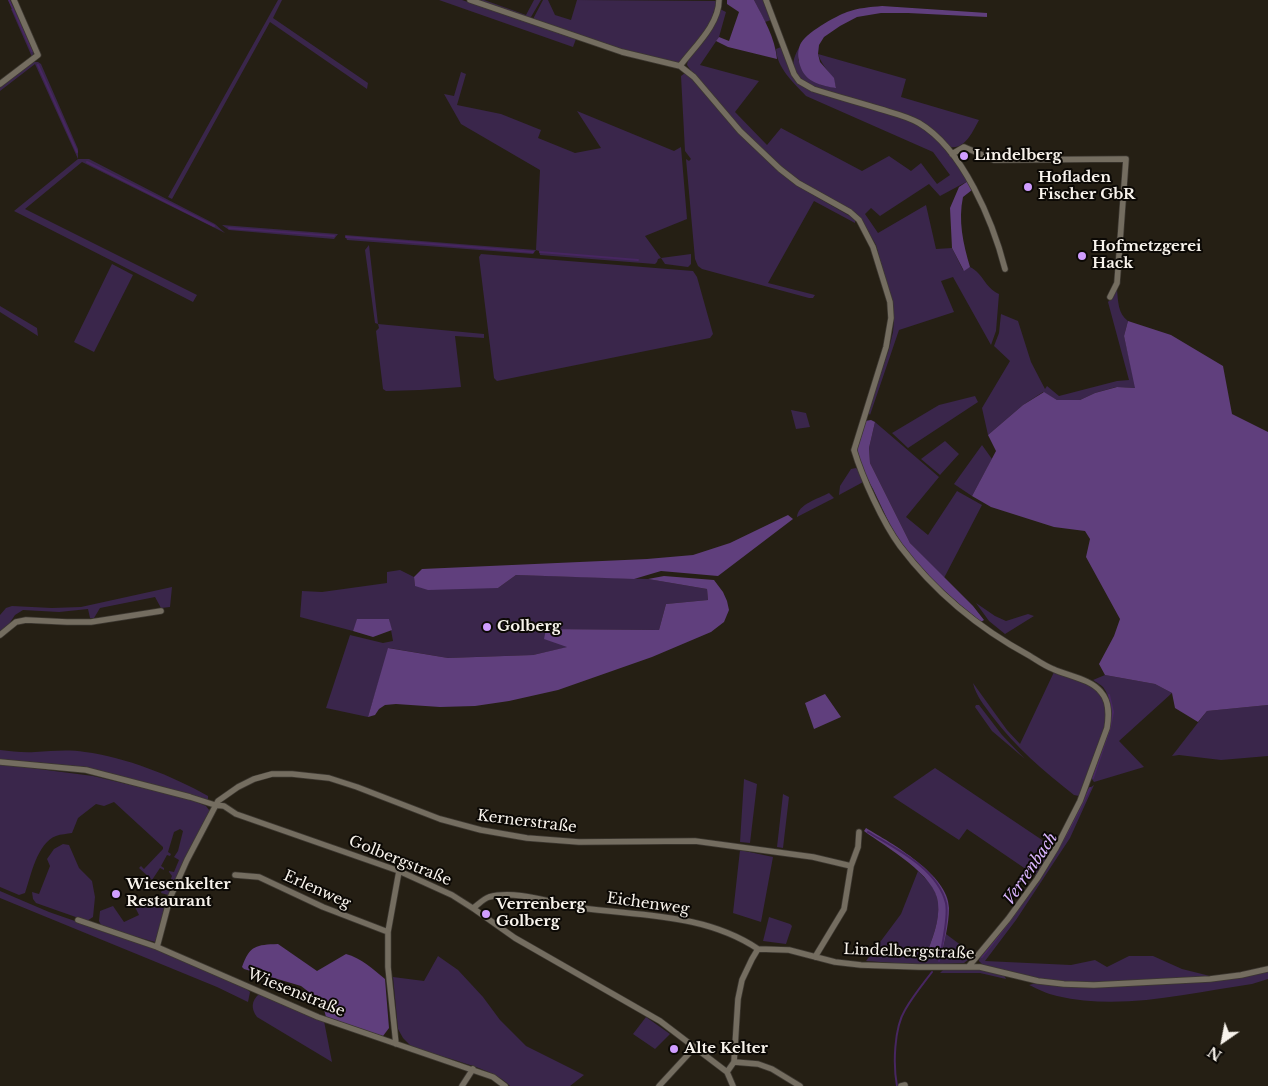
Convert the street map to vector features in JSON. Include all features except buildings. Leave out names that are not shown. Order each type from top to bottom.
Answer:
[{"type":"street","points":[[0,84],[38,55],[14,0]]},
{"type":"street","points":[[470,0],[622,52],[680,66],[694,77],[740,131],[780,170],[818,195],[850,212],[859,220],[867,233],[885,284],[890,302],[891,318],[886,348],[854,450],[879,509],[899,544],[937,588],[962,610],[1003,641],[1053,669],[1090,684],[1101,691],[1107,702],[1109,716],[1107,728],[1080,801],[1068,826],[1033,885],[969,966]]},
{"type":"street","points":[[680,66],[714,21],[719,0]]},
{"type":"street","points":[[766,0],[792,68],[799,80],[813,89],[910,118],[929,130],[952,154],[970,178],[997,238],[1005,269]]},
{"type":"street","points":[[952,154],[964,147],[994,160],[1126,159],[1117,283],[1110,297]]},
{"type":"street","points":[[0,635],[10,626],[26,620],[91,622],[161,611]]},
{"type":"street","name":"Golbergstraße","points":[[0,762],[86,770],[224,806],[236,814],[426,882],[473,908],[515,938],[660,1021],[727,1072],[734,1086]]},
{"type":"street","name":"Kernerstraße","points":[[216,805],[225,795],[254,779],[272,774],[292,774],[329,778],[440,819],[482,830],[528,838],[579,842],[695,841],[813,857],[851,866]]},
{"type":"street","points":[[157,947],[170,898],[187,860],[216,805]]},
{"type":"street","points":[[815,957],[844,909],[851,866],[858,847],[859,832]]},
{"type":"street","points":[[396,1044],[388,967],[388,932],[399,871]]},
{"type":"street","name":"Erlenweg","points":[[236,875],[259,877],[322,907],[388,932]]},
{"type":"street","name":"Eichenweg","points":[[473,908],[488,898],[505,896],[524,897],[582,908],[682,919],[729,933],[758,949]]},
{"type":"street","name":"Wiesenstraße","points":[[78,920],[157,947],[318,1017],[493,1076],[505,1086]]},
{"type":"street","points":[[727,1072],[734,1062],[738,999],[746,970],[758,949]]},
{"type":"street","name":"Lindelbergstraße","points":[[758,949],[789,950],[835,962],[885,966],[980,967],[1064,984],[1094,985],[1210,979],[1268,969]]},
{"type":"street","points":[[659,1086],[695,1047]]},
{"type":"street","points":[[734,1062],[758,1064],[772,1069],[800,1086]]},
{"type":"street","points":[[462,1086],[473,1069]]},
{"type":"shaded area","points":[[278,0],[282,0],[273,18],[368,83],[367,89],[270,22],[172,199],[168,197]]},
{"type":"shaded area","points":[[439,0],[462,0],[576,39],[573,47]]},
{"type":"shaded area","points":[[476,0],[484,0],[526,15],[534,0],[541,0],[531,17],[528,18]]},
{"type":"shaded area","points":[[543,0],[548,0],[555,15],[571,20],[577,0],[717,1],[711,21],[704,33],[679,62],[673,63],[622,50],[533,19]]},
{"type":"shaded area","points":[[727,0],[754,0],[771,36],[777,59],[728,47],[716,41],[719,37],[729,41],[739,12],[727,4]]},
{"type":"shaded area","points":[[754,0],[763,0],[771,20],[765,22]]},
{"type":"shaded area","points":[[882,6],[987,13],[987,17],[881,13],[857,17],[824,37],[819,45],[818,54],[820,62],[834,78],[836,88],[811,80],[803,73],[798,54],[800,45],[808,35],[847,12]]},
{"type":"shaded area","points":[[15,7],[34,52],[32,57],[11,9]]},
{"type":"shaded area","points":[[720,9],[726,12],[719,37],[700,65],[759,81],[735,112],[767,145],[781,128],[862,171],[889,156],[911,171],[921,163],[937,184],[950,175],[933,152],[806,96],[786,74],[779,62],[776,49],[781,47],[792,72],[805,87],[811,91],[896,116],[918,125],[938,141],[968,181],[940,196],[929,184],[880,216],[871,208],[865,214],[878,233],[926,205],[936,249],[952,248],[963,270],[970,267],[978,273],[990,288],[999,294],[996,331],[991,345],[953,277],[941,281],[954,312],[899,330],[870,415],[868,412],[889,349],[894,319],[892,302],[876,245],[861,219],[781,168],[743,131],[687,65],[688,60]]},
{"type":"shaded area","points":[[801,44],[798,60],[821,85],[836,87],[818,54],[906,79],[901,97],[979,120],[964,143],[960,146],[950,147],[930,128],[814,88],[801,78],[794,69],[794,59]]},
{"type":"shaded area","points":[[33,62],[41,64],[78,149],[78,159],[35,64],[0,91],[0,87]]},
{"type":"shaded area","points":[[461,72],[466,74],[457,105],[501,114],[541,130],[538,138],[575,153],[601,148],[577,111],[674,151],[681,147],[687,219],[645,236],[661,258],[655,264],[540,255],[539,251],[536,250],[540,170],[461,124],[444,94],[454,96]]},
{"type":"shaded area","points":[[685,73],[692,78],[738,132],[796,185],[855,219],[855,223],[814,201],[768,283],[815,295],[813,298],[702,269],[698,266],[695,259],[686,159],[689,161],[691,159],[685,151],[681,76]]},
{"type":"shaded area","points":[[78,159],[89,159],[215,224],[225,233],[82,162],[25,209],[197,295],[193,302],[14,211]]},
{"type":"shaded area","points":[[968,181],[972,190],[963,197],[961,223],[963,241],[970,267],[964,271],[952,248],[950,208],[959,187]]},
{"type":"shaded area","points":[[222,225],[338,234],[334,239],[229,230]]},
{"type":"shaded area","points":[[345,235],[536,250],[533,254],[347,240]]},
{"type":"shaded area","points":[[369,245],[378,324],[375,323],[365,250]]},
{"type":"shaded area","points":[[481,254],[693,271],[697,277],[713,334],[710,338],[497,381],[494,378],[479,257]]},
{"type":"shaded area","points":[[691,254],[691,264],[688,267],[665,264],[661,258]]},
{"type":"shaded area","points":[[112,264],[133,275],[94,352],[74,342]]},
{"type":"shaded area","points":[[1117,289],[1120,311],[1128,321],[1124,336],[1136,388],[1116,387],[1080,400],[1057,400],[1043,392],[1023,405],[988,435],[982,408],[1010,361],[994,346],[999,333],[1001,314],[1018,321],[1031,362],[1045,389],[1047,386],[1059,396],[1117,381],[1129,380],[1108,302]]},
{"type":"shaded area","points":[[0,306],[37,328],[38,336],[0,312]]},
{"type":"shaded area","points":[[1128,321],[1171,335],[1223,366],[1232,414],[1268,432],[1268,705],[1207,711],[1198,722],[1175,708],[1172,693],[1155,684],[1105,675],[1099,664],[1114,636],[1120,619],[1086,557],[1090,539],[1085,531],[1054,527],[991,507],[972,496],[996,451],[988,435],[1023,405],[1044,392],[1057,400],[1080,400],[1095,393],[1117,387],[1135,388],[1124,336]]},
{"type":"shaded area","points":[[378,324],[484,334],[484,338],[455,336],[461,387],[386,391],[383,389],[376,331],[379,328]]},
{"type":"shaded area","points":[[975,396],[978,402],[908,448],[892,433],[939,405]]},
{"type":"shaded area","points":[[791,410],[806,413],[810,427],[796,429]]},
{"type":"shaded area","points":[[871,420],[875,422],[869,448],[870,463],[910,543],[973,606],[984,620],[981,622],[929,576],[902,544],[890,524],[857,455],[858,443],[865,421]]},
{"type":"shaded area","points":[[875,422],[939,477],[906,517],[928,535],[957,491],[982,505],[944,578],[910,543],[870,463],[869,448]]},
{"type":"shaded area","points":[[945,441],[959,454],[940,475],[921,459]]},
{"type":"shaded area","points":[[982,445],[992,459],[972,496],[954,484]]},
{"type":"shaded area","points":[[856,468],[865,481],[839,495],[840,486],[851,469]]},
{"type":"shaded area","points":[[829,493],[834,498],[797,517],[798,512],[805,505]]},
{"type":"shaded area","points":[[788,515],[793,519],[718,576],[661,571],[634,579],[516,575],[498,588],[428,590],[415,586],[414,577],[422,569],[647,559],[693,555],[730,543]]},
{"type":"shaded area","points":[[400,570],[414,577],[415,586],[498,588],[516,575],[648,579],[707,589],[708,600],[666,604],[659,630],[546,629],[568,647],[533,655],[448,658],[389,648],[368,717],[326,708],[350,635],[383,643],[393,641],[389,619],[358,619],[353,631],[300,617],[302,591],[322,592],[387,583],[387,572]]},
{"type":"shaded area","points":[[664,576],[714,580],[727,601],[729,610],[724,622],[711,632],[652,657],[558,690],[509,701],[475,706],[385,705],[375,715],[368,717],[388,648],[448,658],[533,655],[567,647],[544,639],[546,629],[659,630],[666,604],[708,600],[707,589],[648,579]]},
{"type":"shaded area","points":[[172,587],[170,607],[161,608],[155,597],[100,608],[94,618],[90,618],[88,609],[59,612],[23,610],[15,615],[0,632],[0,615],[6,608],[12,606],[81,607]]},
{"type":"shaded area","points":[[976,603],[1006,621],[1028,614],[1034,616],[1005,634],[989,621]]},
{"type":"shaded area","points":[[357,619],[389,619],[392,630],[373,637],[353,631]]},
{"type":"shaded area","points":[[1054,672],[1090,686],[1102,696],[1106,706],[1107,715],[1104,733],[1079,796],[1074,795],[1052,777],[1010,738],[983,704],[973,683],[1007,730],[1020,744]]},
{"type":"shaded area","points":[[1105,675],[1155,684],[1172,693],[1119,741],[1144,767],[1094,782],[1091,778],[1107,732],[1110,707],[1108,696],[1103,687],[1093,680]]},
{"type":"shaded area","points":[[825,694],[841,717],[814,729],[805,703]]},
{"type":"shaded area","points":[[979,705],[1002,735],[1025,759],[992,731],[975,707]]},
{"type":"shaded area","points":[[1268,705],[1268,756],[1221,760],[1179,755],[1172,756],[1207,711]]},
{"type":"shaded area","points":[[0,750],[26,752],[72,751],[116,758],[180,781],[208,796],[208,800],[86,767],[0,759]]},
{"type":"shaded area","points":[[0,764],[93,776],[189,799],[206,806],[209,814],[171,893],[168,895],[161,893],[163,886],[167,888],[172,876],[169,871],[174,872],[179,860],[174,857],[178,851],[183,831],[180,829],[174,832],[168,852],[171,854],[170,856],[167,855],[161,866],[164,870],[160,868],[152,880],[139,868],[141,866],[144,869],[163,847],[114,802],[104,806],[96,804],[78,818],[72,833],[58,835],[49,840],[39,853],[25,893],[19,895],[0,887]]},
{"type":"shaded area","points":[[935,768],[1054,848],[1036,876],[967,829],[959,840],[893,797]]},
{"type":"shaded area","points":[[744,779],[757,784],[750,843],[740,842]]},
{"type":"shaded area","points":[[1094,785],[1070,838],[1016,920],[985,961],[1071,965],[1095,960],[1107,967],[1129,956],[1153,956],[1182,969],[1210,976],[1120,982],[1065,982],[1013,973],[983,965],[979,961],[980,956],[1056,852],[1088,789]]},
{"type":"shaded area","points":[[783,794],[789,797],[783,848],[777,847]]},
{"type":"shaded area","points":[[866,828],[917,861],[940,884],[949,908],[941,958],[926,956],[938,916],[938,903],[929,882],[897,853],[864,831]]},
{"type":"shaded area","points":[[63,844],[69,845],[79,868],[92,881],[95,897],[93,917],[87,921],[36,903],[33,899],[32,892],[39,894],[50,866],[47,859],[54,849]]},
{"type":"shaded area","points":[[740,850],[773,857],[761,922],[733,913]]},
{"type":"shaded area","points":[[918,871],[932,886],[938,903],[937,921],[926,956],[941,958],[946,934],[974,955],[964,963],[922,965],[866,961],[901,914]]},
{"type":"shaded area","points":[[0,891],[49,912],[153,948],[245,988],[250,992],[248,1002],[217,987],[0,898]]},
{"type":"shaded area","points":[[143,897],[167,902],[155,942],[102,927],[99,921],[100,911],[113,906],[124,922],[139,915],[133,903]]},
{"type":"shaded area","points":[[769,917],[792,926],[786,944],[763,941]]},
{"type":"shaded area","points":[[278,944],[317,971],[346,954],[362,961],[385,979],[389,1028],[383,1036],[326,1017],[322,1002],[301,986],[242,967],[251,950],[259,946]]},
{"type":"shaded area","points":[[438,956],[458,970],[483,997],[500,1020],[526,1046],[584,1075],[570,1086],[510,1086],[479,1068],[412,1047],[403,1038],[398,1029],[393,977],[424,981]]},
{"type":"shaded area","points":[[944,969],[980,970],[1004,975],[1006,979],[980,973],[940,973]]},
{"type":"shaded area","points":[[1268,971],[1268,979],[1252,984],[1179,996],[1130,1001],[1081,1000],[1053,995],[1029,985],[1036,983],[1065,987],[1094,987],[1242,977]]},
{"type":"shaded area","points":[[259,994],[324,1021],[332,1062],[257,1017],[253,1005],[254,999]]},
{"type":"shaded area","points":[[646,1017],[670,1034],[655,1049],[633,1034]]},
{"type":"waterway","points":[[9,0],[32,51]]},
{"type":"waterway","points":[[38,65],[77,152]]},
{"type":"waterway","points":[[87,162],[214,226]]},
{"type":"waterway","points":[[229,228],[334,236]]},
{"type":"waterway","points":[[346,237],[533,252]]},
{"type":"waterway","points":[[540,252],[638,260]]},
{"type":"waterway","name":"Verrenbach","points":[[1093,778],[1110,728],[1113,712],[1109,695]]},
{"type":"waterway","name":"Verrenbach","points":[[982,957],[1013,917],[1041,876],[1067,833],[1090,788]]},
{"type":"waterway","points":[[868,832],[914,861],[925,870],[941,891],[946,903],[947,916],[939,961]]},
{"type":"waterway","name":"Verrenbach","points":[[897,1086],[895,1057],[901,1018],[918,990],[932,972]]},
{"type":"place","name":"Lindelberg","points":[[964,156]]},
{"type":"place","name":"Hofladen Fischer GbR","points":[[1028,187]]},
{"type":"place","name":"Hofmetzgerei Hack","points":[[1082,256]]},
{"type":"place","name":"Golberg","points":[[487,627]]},
{"type":"place","name":"Wiesenkelter Restaurant","points":[[116,894]]},
{"type":"place","name":"Verrenberg Golberg","points":[[486,914]]},
{"type":"place","name":"Alte Kelter","points":[[674,1049]]}]
